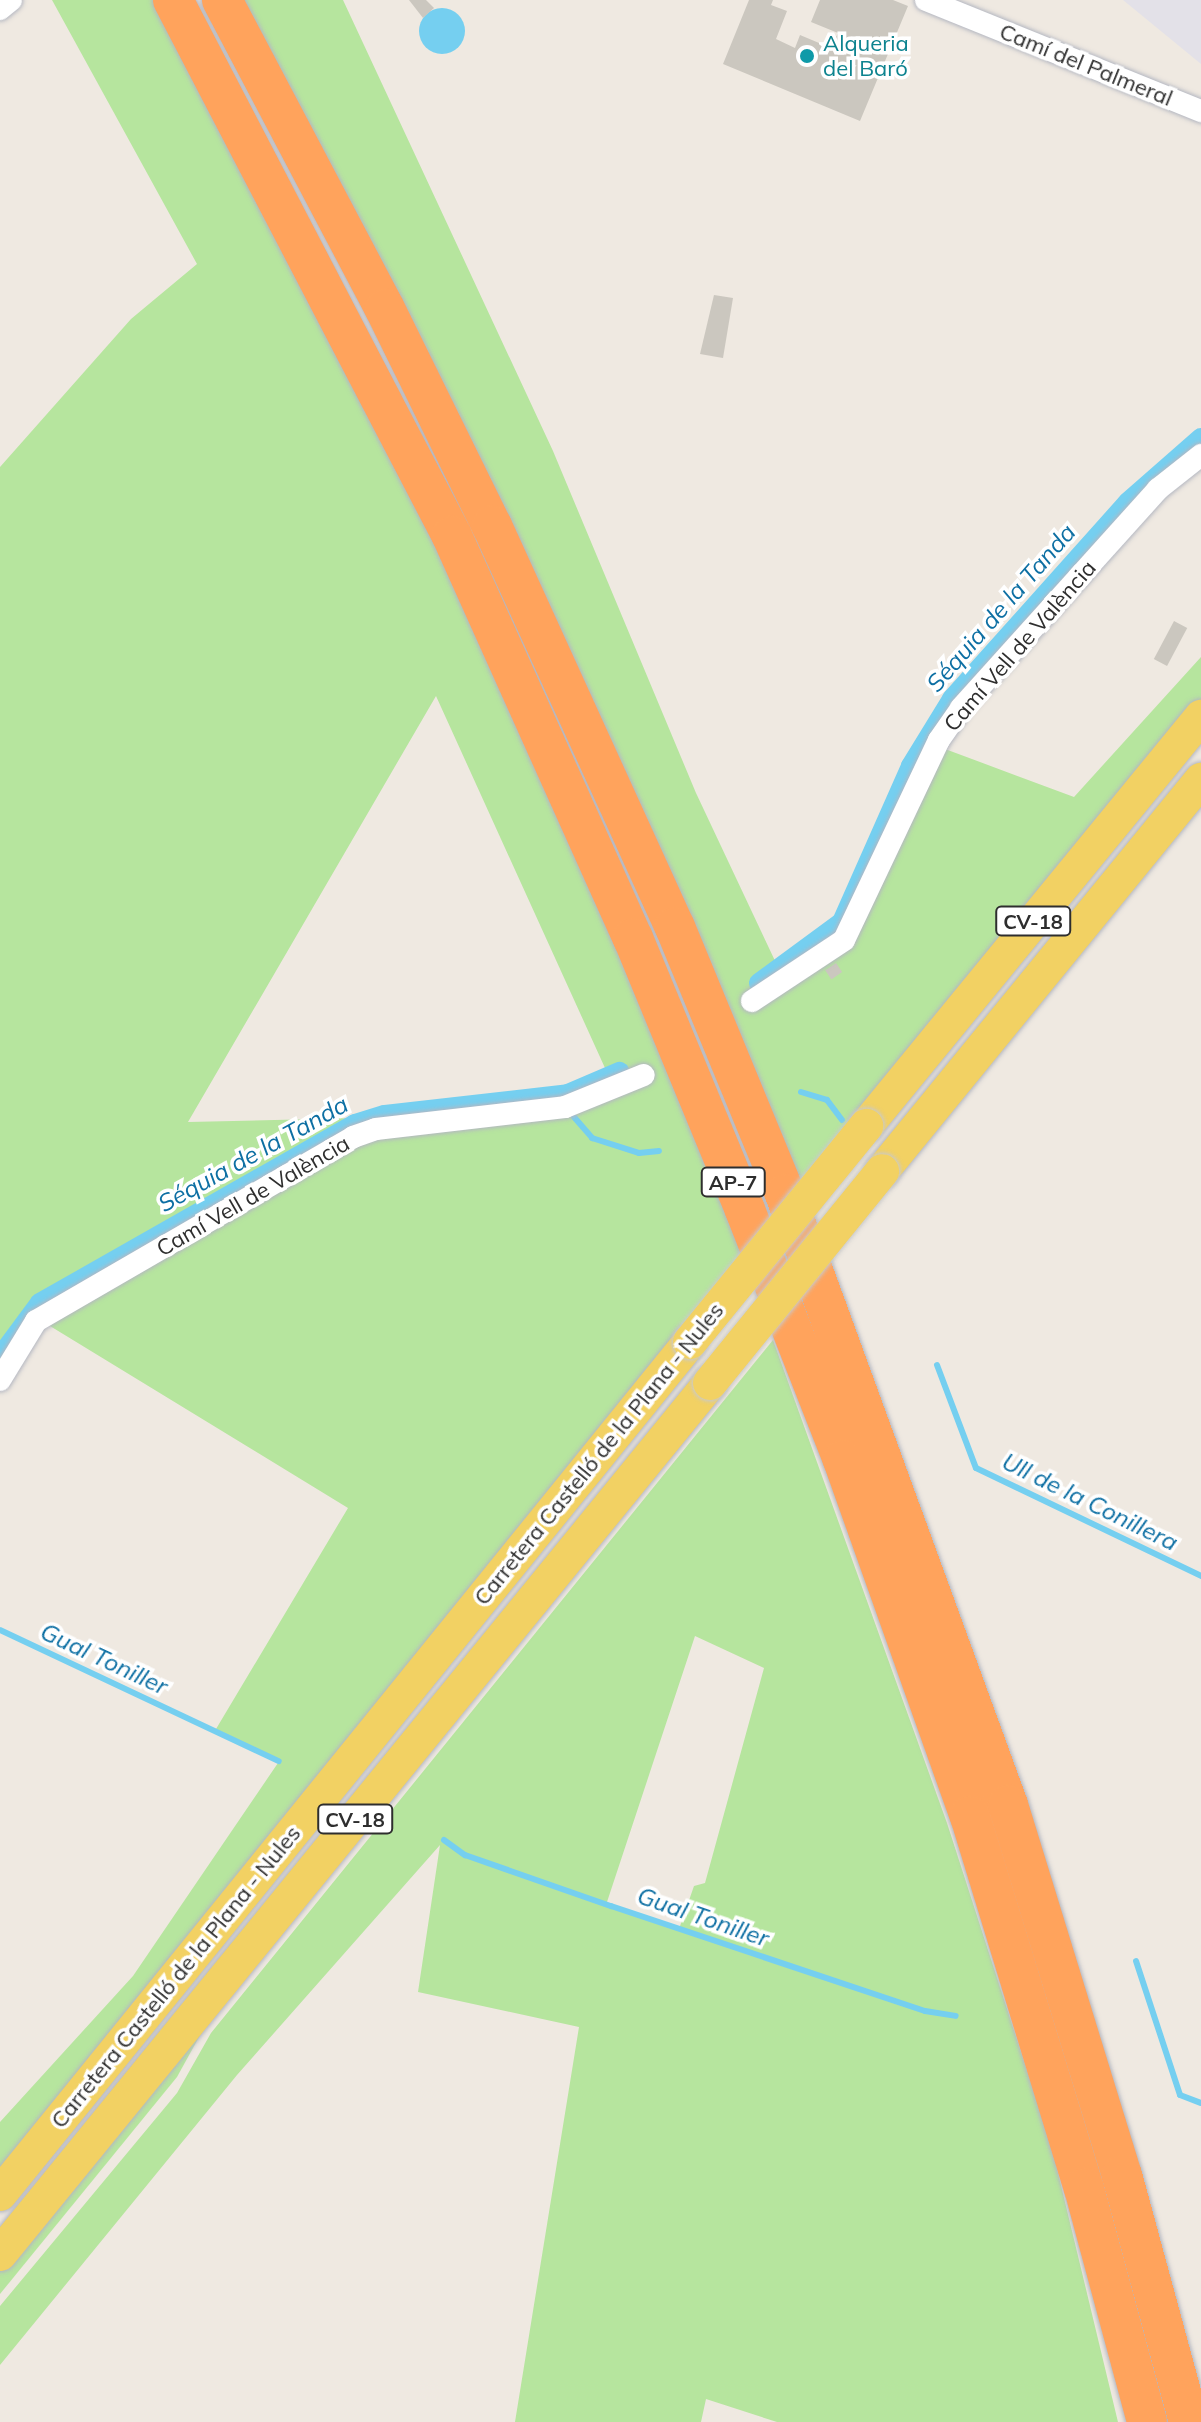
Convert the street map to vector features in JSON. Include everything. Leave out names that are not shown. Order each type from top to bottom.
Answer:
[{"type":"highway","name":"AP-7","points":[[173,0],[452,536],[633,938],[745,1210],[843,1460],[970,1816],[1084,2188],[1147,2422]]},
{"type":"highway","name":"AP-7","points":[[222,0],[492,526],[675,927],[785,1194],[1008,1805],[1122,2175],[1189,2422]]},
{"type":"main road","name":"Carretera Castelló de la Plana - Nules","points":[[3,2190],[1201,717]]},
{"type":"main road","name":"Carretera Castelló de la Plana - Nules","points":[[0,2254],[1201,780]]},
{"type":"street","points":[[0,9],[11,0]]},
{"type":"street","name":"Camí del Palmeral","points":[[926,0],[1201,111]]},
{"type":"street","name":"Camí Vell de València","points":[[752,1001],[844,940],[939,740],[961,708],[1158,489],[1201,455]]},
{"type":"street","name":"Camí Vell de València","points":[[0,1380],[36,1321],[353,1137],[376,1129],[565,1107],[644,1075]]},
{"type":"shaded area","points":[[1123,0],[1201,0],[1201,64]]},
{"type":"green space","points":[[52,0],[162,0],[413,487],[751,1251],[0,2175],[0,2122],[133,1976],[280,1760],[216,1729],[348,1508],[50,1326],[36,1322],[0,1379],[0,467],[131,319],[197,264]],"holes":[[[436,696],[615,1090],[377,1130],[358,1118],[188,1122]]]},
{"type":"green space","points":[[234,0],[343,0],[553,451],[696,793],[785,982],[845,941],[937,746],[1074,797],[1201,657],[1201,702],[795,1197]]},
{"type":"green space","points":[[773,1340],[947,1823],[1052,2148],[1118,2422],[777,2422],[706,2399],[701,2422],[515,2422],[579,2027],[418,1992],[440,1845],[237,2075],[0,2365],[0,2306],[177,2093],[211,2033]],"holes":[[[695,1636],[764,1668],[705,1883],[694,1886],[679,1929],[606,1905]]]},
{"type":"green space","points":[[204,2028],[177,2077],[0,2294],[0,2268]]},
{"type":"water","points":[[442,8],[459,14],[465,31],[459,48],[442,54],[425,48],[419,31],[425,14]]},
{"type":"building","points":[[409,0],[426,0],[434,8],[423,18]]},
{"type":"building","name":"Alqueria del Baró","points":[[749,0],[773,0],[771,5],[787,11],[776,39],[795,48],[800,35],[831,48],[838,33],[811,22],[820,0],[893,0],[908,6],[860,121],[723,64]]},
{"type":"building","points":[[714,295],[733,298],[723,358],[700,354]]},
{"type":"building","points":[[1174,621],[1187,628],[1167,666],[1154,659]]},
{"type":"building","points":[[836,963],[842,972],[831,979],[825,970]]},
{"type":"waterway","name":"Séquia de la Tanda","points":[[759,983],[842,922],[911,766],[952,699],[1128,502],[1201,438]]},
{"type":"waterway","name":"Séquia de la Tanda","points":[[0,1357],[40,1303],[355,1124],[385,1115],[568,1094],[619,1072]]},
{"type":"waterway","name":"Ull de la Conillera","points":[[801,1092],[827,1100],[842,1120]]},
{"type":"waterway","name":"Ull de la Conillera","points":[[574,1117],[592,1138],[639,1153],[659,1151]]},
{"type":"waterway","name":"Ull de la Conillera","points":[[937,1365],[976,1468],[1201,1576]]},
{"type":"waterway","name":"Gual Toniller","points":[[0,1630],[279,1761]]},
{"type":"waterway","name":"Gual Toniller","points":[[444,1840],[465,1855],[611,1906],[925,2011],[956,2016]]},
{"type":"waterway","name":"Gual Toniller","points":[[1136,1961],[1180,2095],[1201,2103]]},
{"type":"place","name":"Alqueria del Baró","points":[[807,56]]}]
